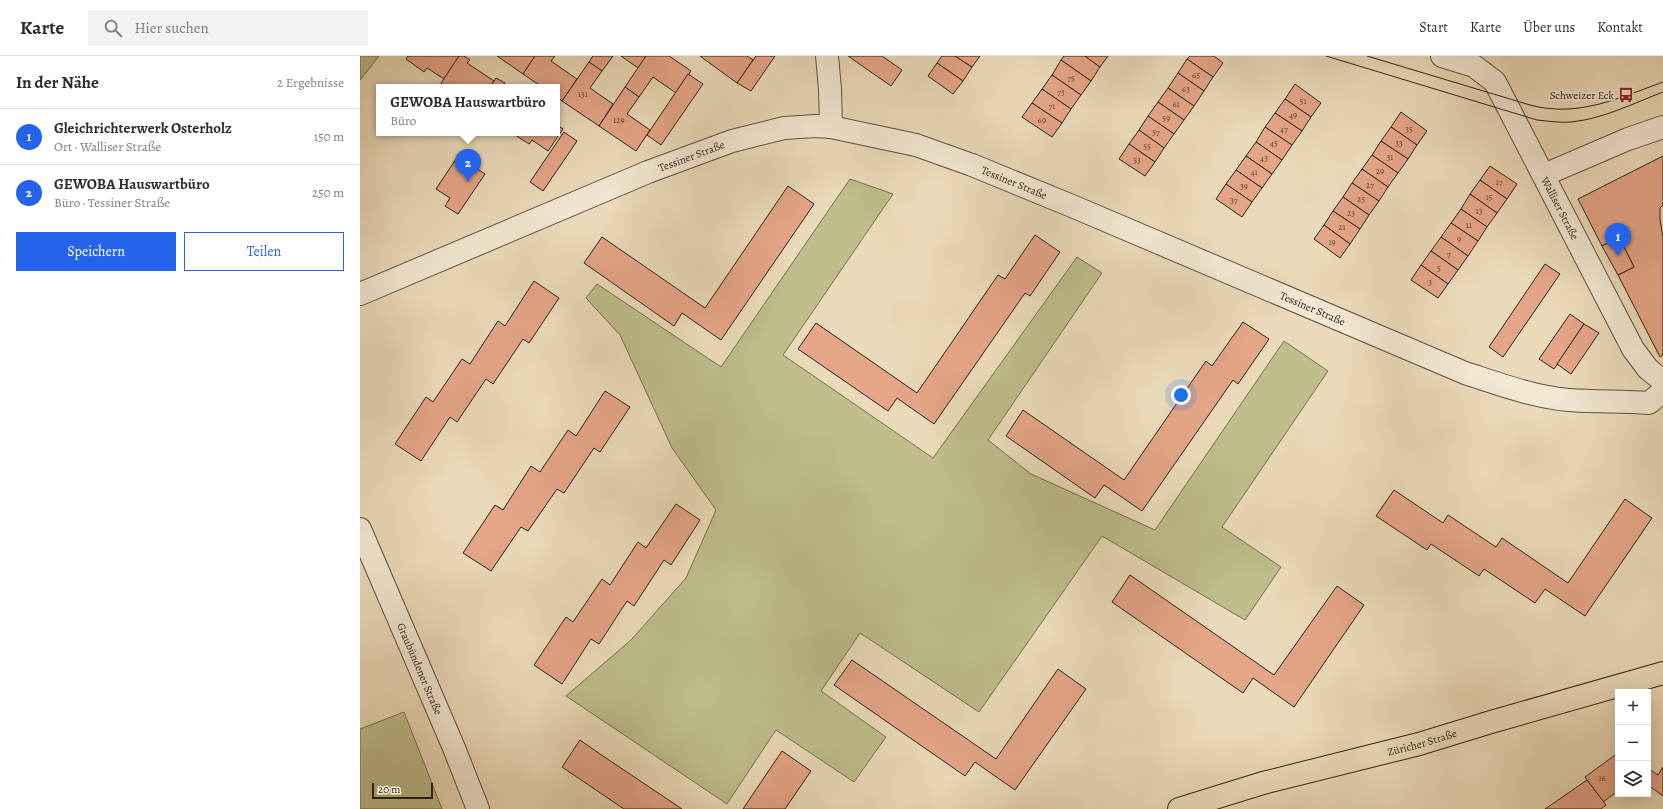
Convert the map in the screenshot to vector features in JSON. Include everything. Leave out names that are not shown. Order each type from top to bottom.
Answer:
[{"type":"main road","name":"Züricher Straße","points":[[1179,809],[1263,783],[1419,744],[1663,673]]},
{"type":"street","points":[[827,56],[831,127]]},
{"type":"street","name":"Walliser Straße","points":[[1442,56],[1474,66],[1495,82],[1633,349],[1648,370],[1663,381]]},
{"type":"street","name":"Tessiner Straße","points":[[360,294],[648,172],[732,141],[784,128],[815,126],[831,127],[916,145],[972,166],[1251,280],[1465,373],[1529,392],[1569,400],[1649,403],[1663,391]]},
{"type":"street","points":[[1544,175],[1628,139],[1663,127]]},
{"type":"street","name":"Graubündener Straße","points":[[360,529],[454,748],[478,809]]},
{"type":"shaded area","points":[[360,56],[379,56],[360,80]]},
{"type":"shaded area","points":[[850,179],[893,194],[783,355],[933,458],[1077,257],[1102,273],[988,440],[1031,474],[1155,530],[1284,341],[1328,371],[1222,527],[1281,567],[1245,620],[1102,536],[979,712],[860,633],[821,691],[886,737],[854,782],[776,730],[727,804],[566,696],[631,640],[686,578],[716,510],[672,448],[620,335],[586,298],[597,284],[721,367]]},
{"type":"shaded area","points":[[404,712],[442,809],[360,809],[360,729]]},
{"type":"building","points":[[408,56],[459,57],[444,79],[427,68],[424,72],[406,59]]},
{"type":"building","points":[[459,56],[464,56],[470,60],[467,63],[494,81],[492,84],[441,83]]},
{"type":"building","points":[[497,56],[535,56],[523,74]]},
{"type":"building","points":[[535,56],[555,56],[551,61],[577,79],[562,101],[560,99],[560,84],[538,84],[523,74]]},
{"type":"building","points":[[593,56],[613,56],[602,71],[589,62]]},
{"type":"building","points":[[621,56],[646,56],[638,68]]},
{"type":"building","points":[[646,56],[669,56],[691,71],[676,93],[653,77],[639,97],[625,87]]},
{"type":"building","points":[[700,56],[747,56],[753,60],[737,83]]},
{"type":"building","points":[[756,56],[775,56],[751,91],[737,83]]},
{"type":"building","points":[[848,56],[882,56],[902,70],[891,86]]},
{"type":"building","points":[[942,56],[955,56],[972,67],[963,81],[937,63]]},
{"type":"building","points":[[955,56],[980,56],[972,67]]},
{"type":"building","points":[[1064,56],[1085,56],[1100,67],[1091,81],[1061,60]]},
{"type":"building","points":[[1085,56],[1108,56],[1100,67]]},
{"type":"building","points":[[1190,56],[1214,56],[1223,63],[1213,77],[1187,59]]},
{"type":"building","points":[[1187,59],[1213,77],[1204,91],[1178,73]]},
{"type":"building","points":[[1061,60],[1091,81],[1081,95],[1052,75]]},
{"type":"building","points":[[589,62],[602,71],[590,88],[613,104],[599,126],[562,101]]},
{"type":"building","points":[[937,63],[963,81],[953,94],[928,76]]},
{"type":"building","points":[[1178,73],[1204,91],[1194,106],[1168,88]]},
{"type":"building","points":[[688,74],[703,84],[661,145],[647,135]]},
{"type":"building","points":[[1052,75],[1081,95],[1071,109],[1042,89]]},
{"type":"building","points":[[496,78],[505,83],[504,84],[492,84]]},
{"type":"building","points":[[1295,84],[1321,103],[1311,117],[1285,99]]},
{"type":"building","points":[[625,87],[639,97],[627,114],[650,130],[636,151],[599,126]]},
{"type":"building","points":[[1168,88],[1194,106],[1184,120],[1158,102]]},
{"type":"building","points":[[1042,89],[1071,109],[1062,123],[1032,103]]},
{"type":"building","points":[[1285,99],[1311,117],[1302,131],[1275,113]]},
{"type":"building","points":[[1158,102],[1184,120],[1174,134],[1148,116]]},
{"type":"building","points":[[1032,103],[1062,123],[1052,137],[1022,117]]},
{"type":"building","points":[[1401,112],[1427,131],[1417,145],[1391,127]]},
{"type":"building","points":[[1275,113],[1302,131],[1292,145],[1265,127]]},
{"type":"building","points":[[1148,116],[1174,134],[1164,148],[1139,130]]},
{"type":"building","points":[[1265,127],[1292,145],[1282,160],[1256,142]]},
{"type":"building","points":[[1391,127],[1417,145],[1408,159],[1381,141]]},
{"type":"building","points":[[1139,130],[1164,148],[1155,162],[1129,144]]},
{"type":"building","points":[[564,132],[577,141],[543,191],[530,182]]},
{"type":"building","points":[[517,136],[558,136],[548,151],[532,140],[529,144]]},
{"type":"building","points":[[1381,141],[1408,159],[1398,173],[1372,155]]},
{"type":"building","points":[[1256,142],[1282,160],[1272,174],[1246,156]]},
{"type":"building","points":[[1129,144],[1155,162],[1145,176],[1119,159]]},
{"type":"building","points":[[1372,155],[1398,173],[1388,187],[1362,169]]},
{"type":"building","points":[[458,156],[485,174],[458,214],[445,206],[450,198],[436,189]]},
{"type":"building","points":[[1246,156],[1272,174],[1262,188],[1236,170]]},
{"type":"building","points":[[1663,156],[1663,205],[1660,208],[1660,219],[1663,238],[1663,355],[1660,357],[1618,275],[1634,267],[1619,237],[1602,246],[1578,199]]},
{"type":"building","points":[[1490,166],[1517,184],[1507,199],[1480,180]]},
{"type":"building","points":[[1362,169],[1388,187],[1379,201],[1352,183]]},
{"type":"building","points":[[1236,170],[1262,188],[1252,202],[1226,184]]},
{"type":"building","points":[[1480,180],[1507,199],[1497,213],[1470,194]]},
{"type":"building","points":[[1352,183],[1379,201],[1369,215],[1343,197]]},
{"type":"building","points":[[1226,184],[1252,202],[1242,217],[1216,199]]},
{"type":"building","points":[[788,186],[814,204],[721,340],[682,313],[674,326],[584,263],[602,237],[705,308]]},
{"type":"building","points":[[1470,194],[1497,213],[1487,227],[1461,209]]},
{"type":"building","points":[[1343,197],[1369,215],[1360,229],[1333,211]]},
{"type":"building","points":[[1461,209],[1487,227],[1478,241],[1451,223]]},
{"type":"building","points":[[1333,211],[1360,229],[1350,244],[1324,225]]},
{"type":"building","points":[[1451,223],[1478,241],[1468,256],[1441,237]]},
{"type":"building","points":[[1324,225],[1350,244],[1340,258],[1314,239]]},
{"type":"building","points":[[1035,235],[1060,252],[1030,296],[1025,293],[934,424],[897,398],[888,411],[798,349],[816,323],[917,393],[998,275],[1005,279]]},
{"type":"building","points":[[1441,237],[1468,256],[1458,270],[1431,251]]},
{"type":"building","points":[[1619,237],[1634,267],[1618,275],[1602,246]]},
{"type":"building","points":[[1431,251],[1458,270],[1448,284],[1421,265]]},
{"type":"building","points":[[1545,264],[1560,274],[1503,357],[1489,347]]},
{"type":"building","points":[[1421,265],[1448,284],[1438,298],[1411,280]]},
{"type":"building","points":[[534,281],[559,298],[529,343],[523,339],[493,384],[486,379],[457,422],[450,417],[421,461],[395,444],[426,397],[433,402],[462,359],[470,364],[498,321],[505,326]]},
{"type":"building","points":[[1570,314],[1584,324],[1554,369],[1539,359]]},
{"type":"building","points":[[1243,322],[1269,339],[1238,384],[1233,380],[1142,511],[1104,485],[1095,498],[1006,436],[1023,410],[1124,480],[1206,361],[1212,366]]},
{"type":"building","points":[[1584,324],[1599,333],[1571,374],[1557,364]]},
{"type":"building","points":[[605,391],[630,407],[600,452],[594,448],[564,493],[557,489],[528,531],[521,527],[491,571],[463,553],[495,505],[503,510],[531,466],[540,472],[568,430],[576,436]]},
{"type":"building","points":[[1394,490],[1443,523],[1448,515],[1496,547],[1502,538],[1568,583],[1625,499],[1652,518],[1585,616],[1545,589],[1535,603],[1484,569],[1479,576],[1431,544],[1427,550],[1376,516]]},
{"type":"building","points":[[676,504],[700,520],[671,565],[664,560],[634,606],[627,601],[599,644],[591,639],[562,684],[534,665],[566,617],[573,622],[602,579],[610,585],[638,542],[646,548]]},
{"type":"building","points":[[1130,575],[1274,675],[1337,586],[1364,605],[1294,707],[1253,678],[1243,693],[1112,602]]},
{"type":"building","points":[[852,660],[996,759],[1058,669],[1086,689],[1015,790],[975,762],[965,776],[834,685]]},
{"type":"building","points":[[580,740],[682,809],[624,809],[562,767]]},
{"type":"building","points":[[782,751],[811,771],[785,809],[743,809]]},
{"type":"building","points":[[1615,755],[1615,793],[1603,802],[1585,777]]},
{"type":"building","points":[[1663,767],[1663,796],[1651,787],[1651,770],[1658,775]]},
{"type":"building","points":[[1587,780],[1606,805],[1601,809],[1545,809]]},
{"type":"tram line","points":[[1326,56],[1537,120],[1571,122],[1595,118],[1663,92]]},
{"type":"tram line","points":[[1367,56],[1530,105],[1548,108],[1582,108],[1614,100],[1663,82]]},
{"type":"place","name":"Schweizer Eck","points":[[1626,95]]},
{"type":"place","name":"GEWOBA Hauswartbüro","points":[[468,182]]},
{"type":"place","name":"Gleichrichterwerk Osterholz","points":[[1618,256]]}]
